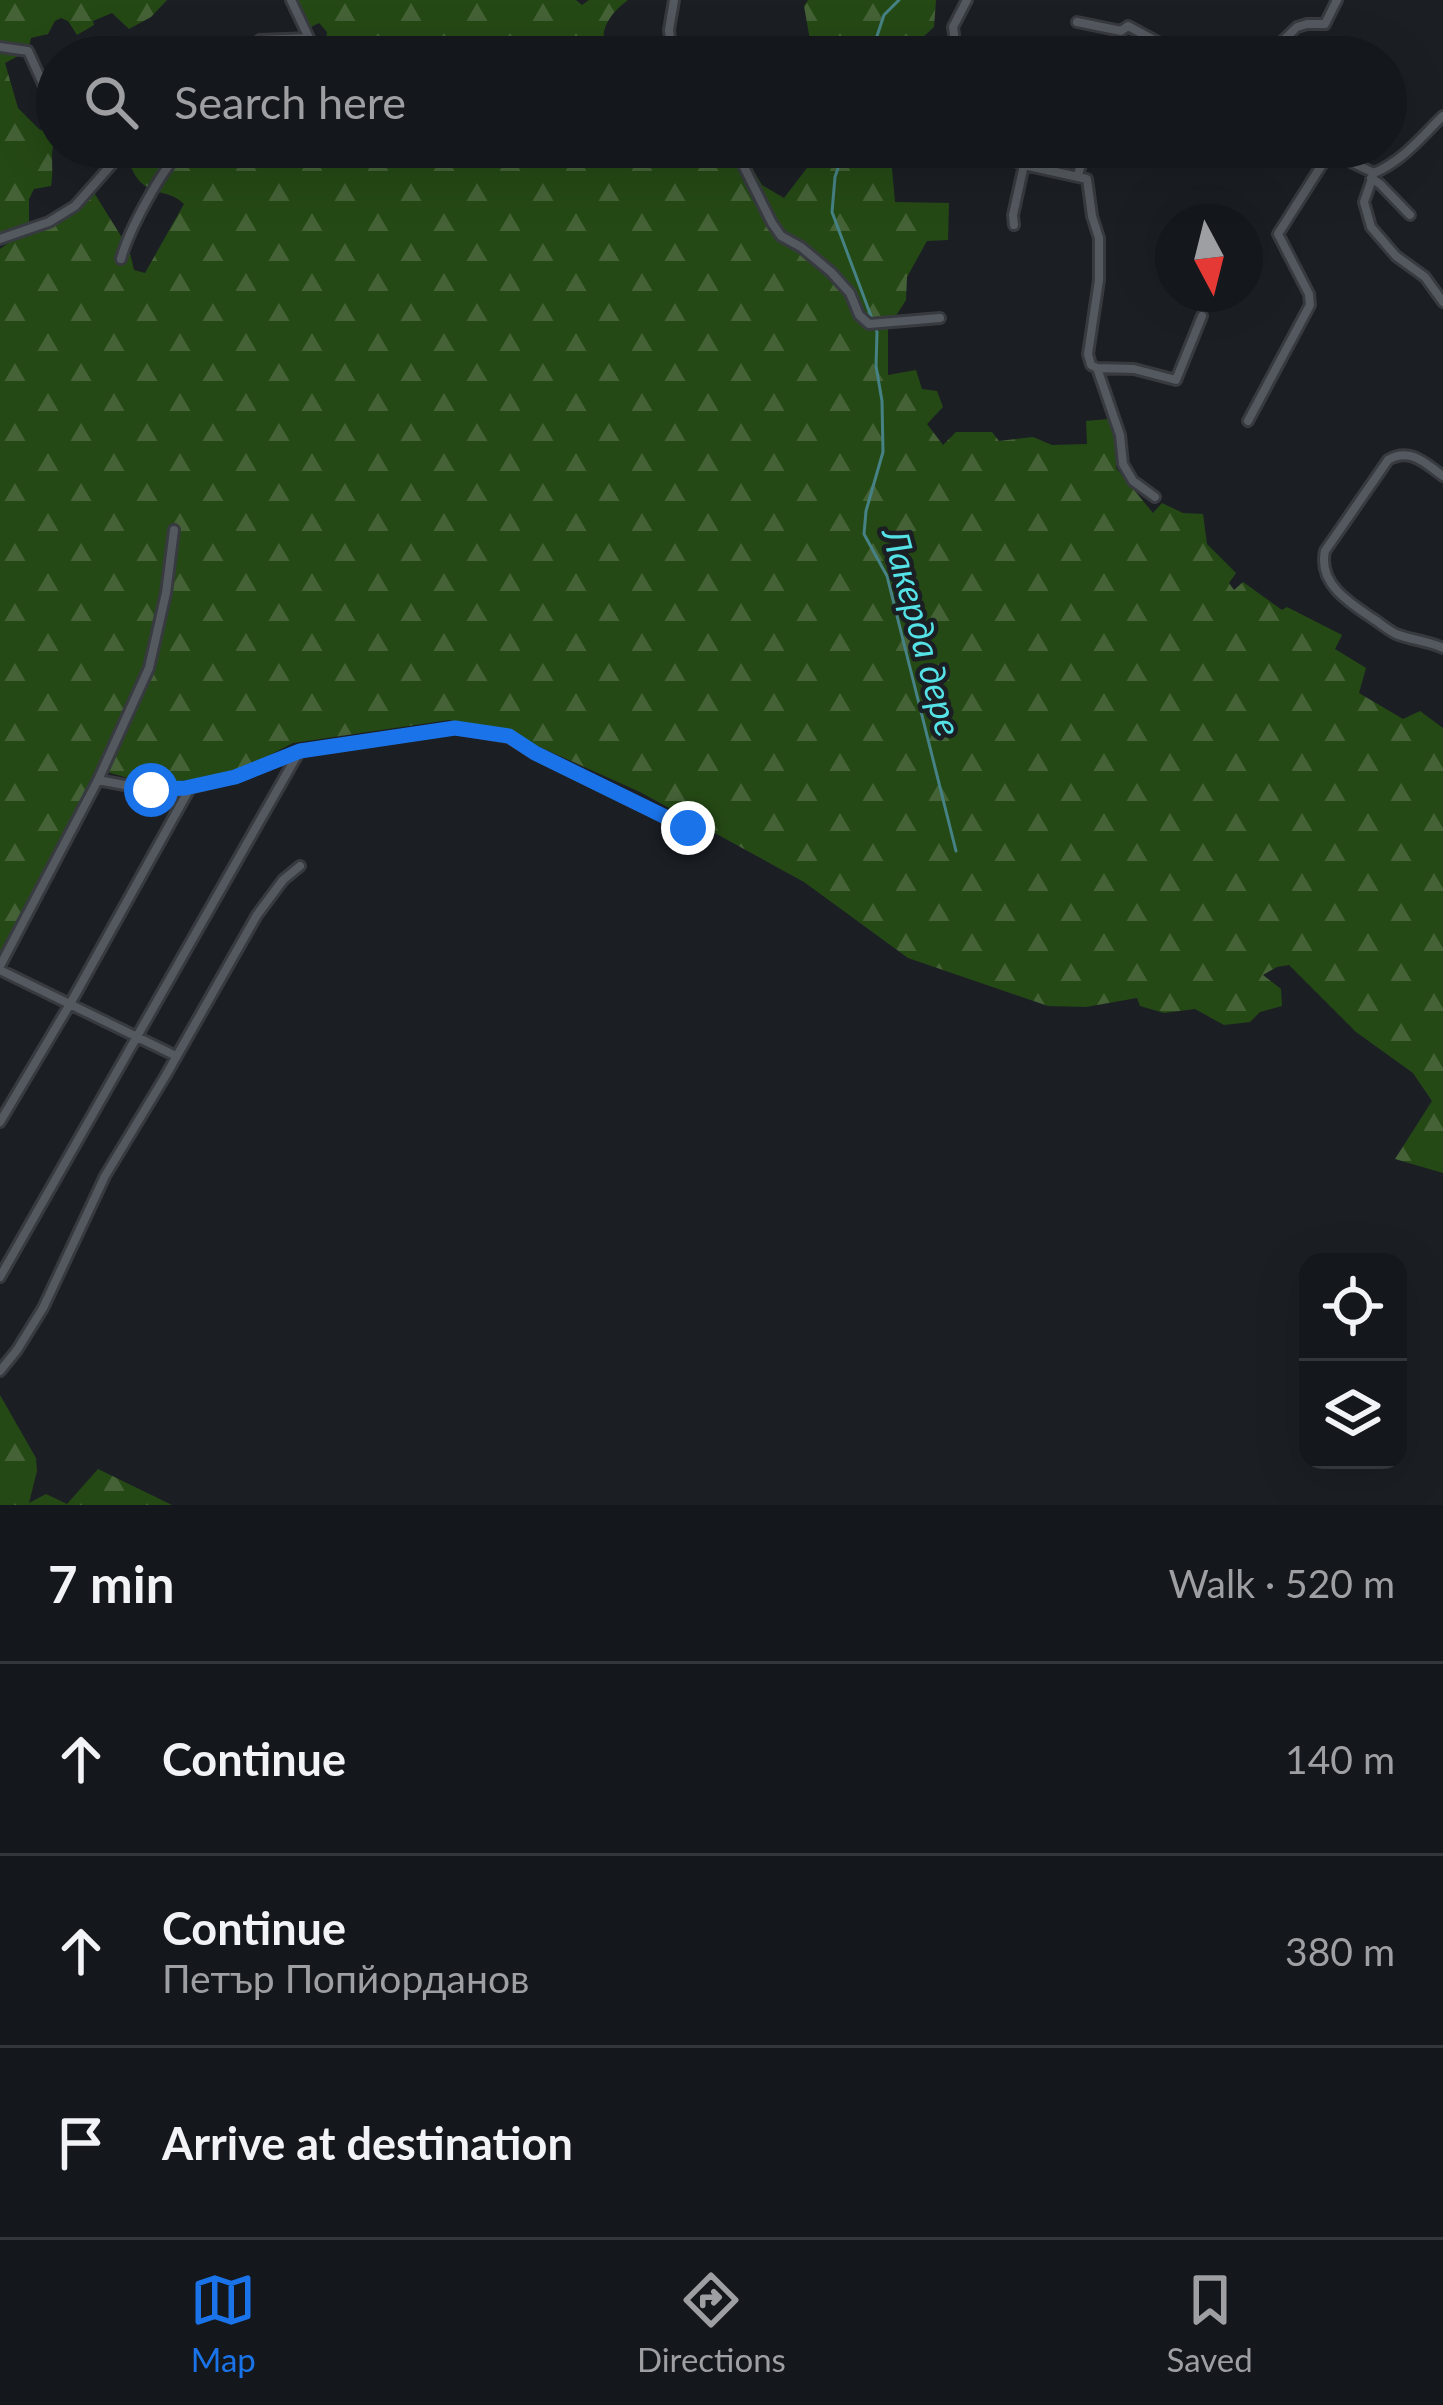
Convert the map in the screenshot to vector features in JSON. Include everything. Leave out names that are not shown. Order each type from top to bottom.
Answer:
[{"type":"street","points":[[291,0],[308,36]]},
{"type":"street","points":[[670,36],[674,0]]},
{"type":"street","points":[[954,36],[953,27],[967,0]]},
{"type":"street","points":[[1288,36],[1297,27],[1324,25],[1336,0]]},
{"type":"street","points":[[1077,22],[1120,31],[1128,26],[1147,36]]},
{"type":"street","points":[[0,46],[28,51],[36,68]]},
{"type":"street","points":[[1407,153],[1443,116]]},
{"type":"street","points":[[0,239],[61,217],[109,168]]},
{"type":"street","points":[[121,259],[168,168]]},
{"type":"street","points":[[744,168],[781,236],[831,272],[850,293],[859,315],[874,324],[940,318]]},
{"type":"street","points":[[1014,225],[1024,168]]},
{"type":"street","points":[[1039,168],[1087,179],[1099,238],[1099,280],[1088,351],[1091,365],[1134,369],[1174,380],[1202,316]]},
{"type":"street","points":[[1078,176],[1080,168]]},
{"type":"street","points":[[1248,421],[1310,305],[1309,294],[1279,238],[1313,168]]},
{"type":"street","points":[[1358,168],[1381,184],[1410,215]]},
{"type":"street","points":[[1387,168],[1372,176],[1364,202],[1371,227],[1396,256],[1425,277],[1443,302]]},
{"type":"street","points":[[1097,368],[1120,435],[1123,464],[1133,481],[1155,497]]},
{"type":"street","points":[[1443,476],[1409,454],[1388,460],[1323,558],[1324,571],[1338,593],[1397,634],[1443,648]]},
{"type":"street","points":[[174,530],[166,593],[148,668],[98,780],[0,968],[176,1056]]},
{"type":"street","points":[[98,780],[151,790],[190,788],[235,777],[300,751],[444,728],[509,736],[688,828]]},
{"type":"street","points":[[0,1277],[300,751]]},
{"type":"street","points":[[0,1123],[190,788]]},
{"type":"street","points":[[0,1371],[43,1308],[105,1176],[256,915],[300,866]]},
{"type":"green space","points":[[0,0],[167,0],[151,17],[129,29],[112,13],[77,35],[61,18],[48,34],[31,38],[28,51],[5,63],[18,108],[36,126],[36,168],[52,168],[51,186],[34,189],[29,199],[29,229],[61,219],[93,191],[129,249],[134,270],[145,273],[184,204],[149,188],[132,168],[752,168],[762,185],[784,198],[807,168],[892,168],[895,202],[949,203],[948,240],[927,241],[907,277],[906,300],[888,328],[888,375],[916,370],[922,389],[937,391],[943,407],[927,424],[943,445],[956,432],[992,432],[999,441],[1033,437],[1052,445],[1087,444],[1086,421],[1109,419],[1117,439],[1116,468],[1153,513],[1162,503],[1183,513],[1203,514],[1207,544],[1236,573],[1229,583],[1234,590],[1243,582],[1282,610],[1287,607],[1342,635],[1335,649],[1366,668],[1359,693],[1403,719],[1420,711],[1443,728],[1443,1173],[1395,1159],[1432,1101],[1413,1073],[1356,1032],[1289,965],[1263,975],[1281,989],[1282,1006],[1260,1012],[1250,1022],[1224,1025],[1195,1009],[1164,1013],[1140,1006],[1137,998],[1086,1007],[1048,1006],[908,958],[804,882],[640,792],[511,734],[449,720],[293,743],[243,769],[198,779],[150,784],[96,769],[0,959],[0,249],[14,239],[10,230],[0,235]]},
{"type":"green space","points":[[291,0],[576,0],[582,5],[589,0],[628,0],[615,12],[604,36],[327,36],[319,23],[305,30]]},
{"type":"green space","points":[[808,0],[936,0],[934,27],[924,36],[809,36],[804,6]]},
{"type":"green space","points":[[0,1395],[36,1458],[29,1503],[46,1494],[67,1504],[98,1469],[172,1505],[0,1505]]},
{"type":"waterway","name":"Лакерда дере","points":[[877,36],[884,15],[899,0]]},
{"type":"waterway","name":"Лакерда дере","points":[[838,168],[832,212],[877,332],[882,401],[883,452],[864,534],[887,576],[956,851]]},
{"type":"route","points":[[151,790],[235,777],[300,751],[455,728],[509,736],[688,828]]}]
